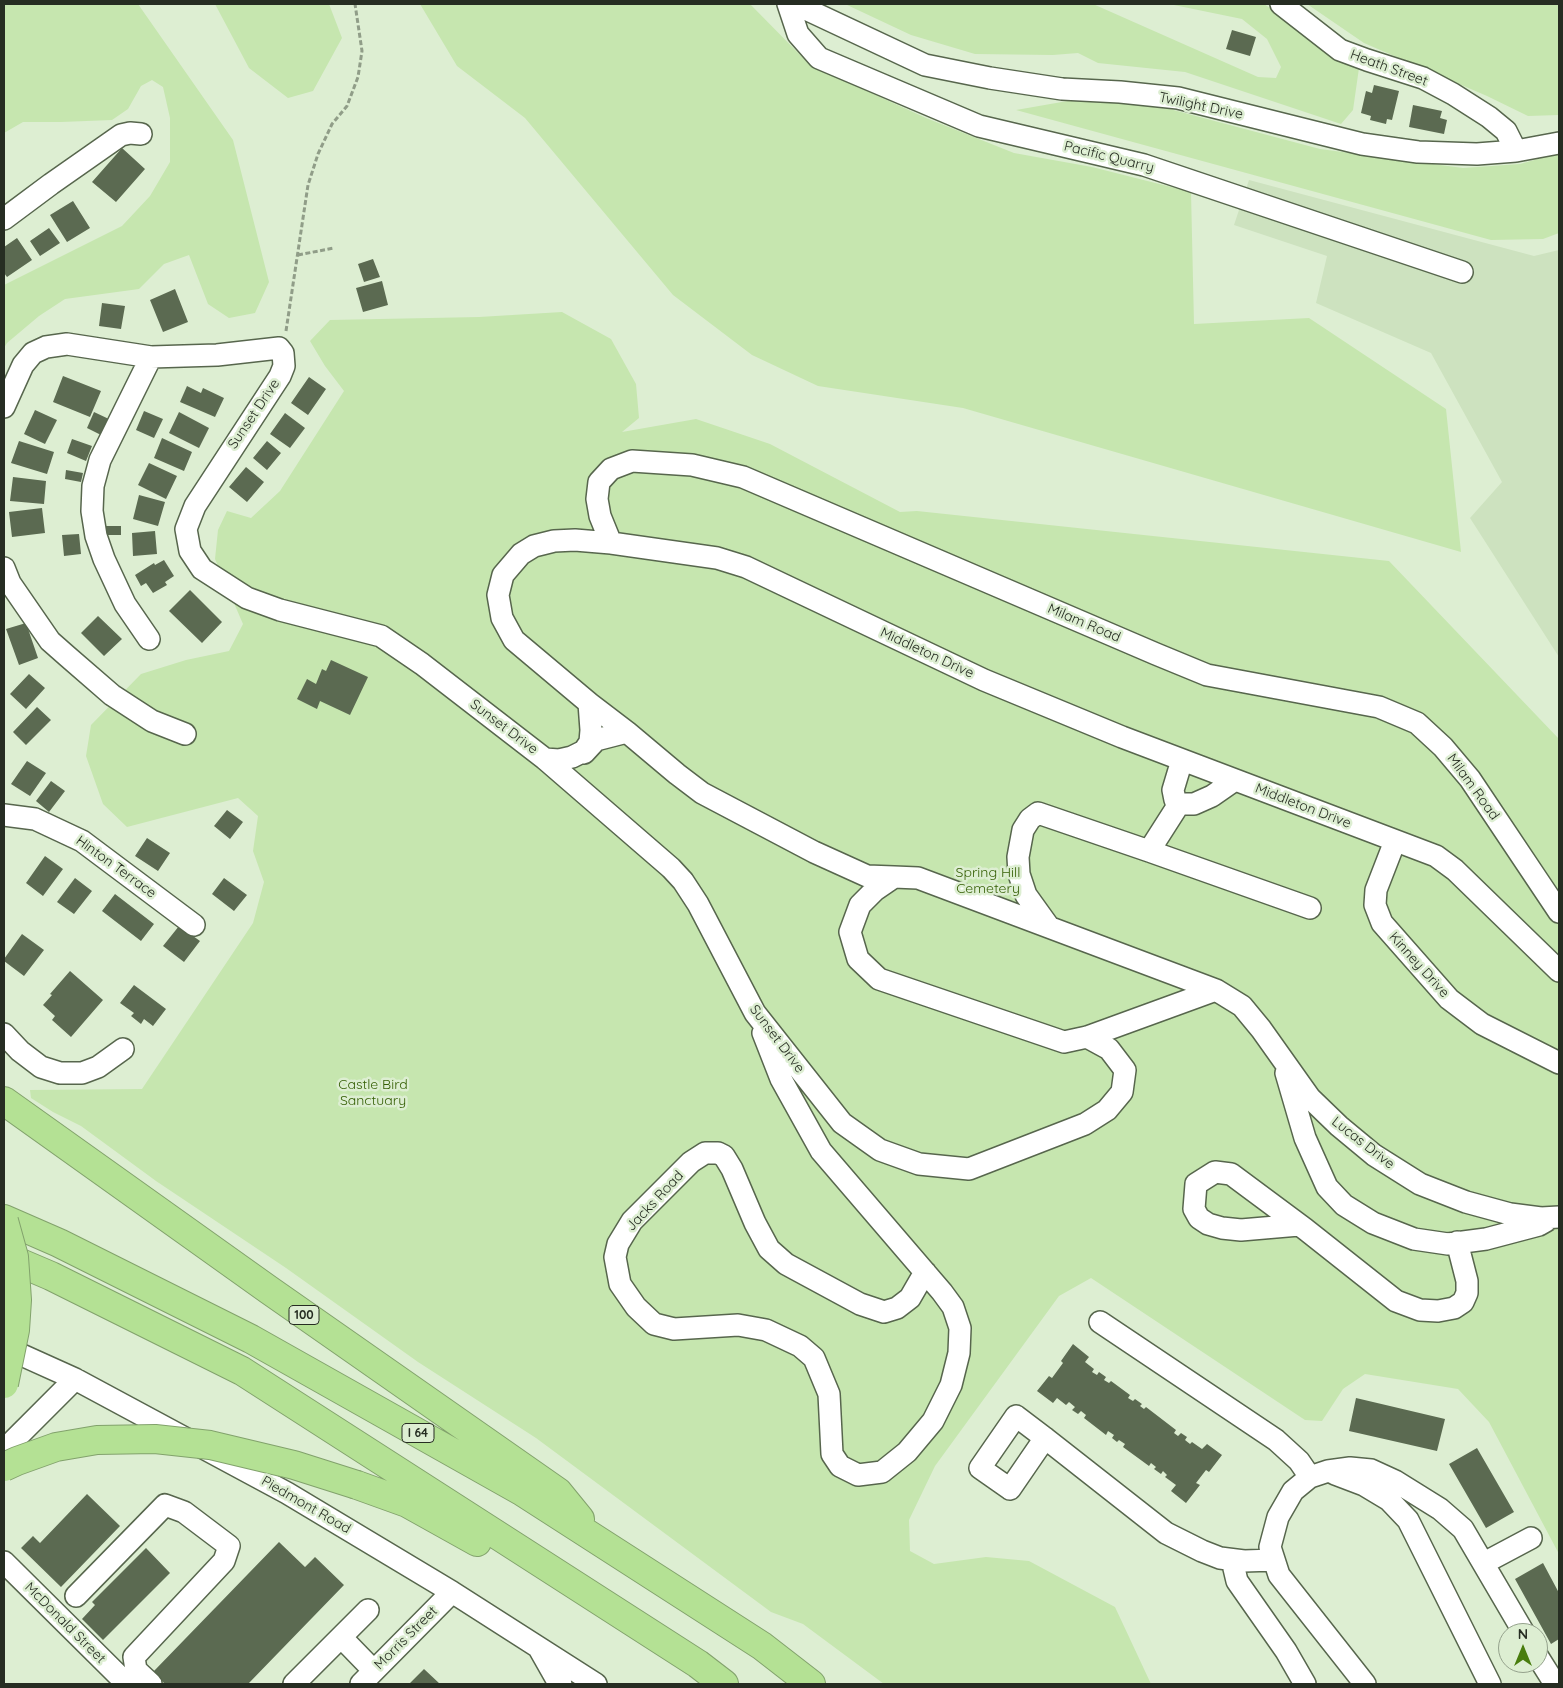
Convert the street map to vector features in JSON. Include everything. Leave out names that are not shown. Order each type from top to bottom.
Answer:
[{"type":"highway","name":"100","points":[[4,1100],[269,1290],[558,1492],[595,1538]]},
{"type":"highway","name":"I 64","points":[[4,1220],[59,1243],[251,1339],[521,1492],[762,1646],[811,1684]]},
{"type":"highway","points":[[4,1220],[14,1257],[17,1300],[15,1330],[4,1384]]},
{"type":"highway","points":[[4,1256],[51,1276],[242,1371],[698,1664],[724,1684]]},
{"type":"highway","points":[[4,1467],[17,1460],[56,1447],[97,1440],[155,1439],[210,1445],[294,1465],[406,1503],[698,1664]]},
{"type":"street","name":"Pacific Quarry","points":[[788,4],[798,34],[819,58],[979,126],[1144,164],[1462,272]]},
{"type":"street","name":"Twilight Drive","points":[[795,4],[925,65],[990,78],[1062,89],[1178,98],[1372,146],[1418,152],[1477,154],[1516,151],[1559,143]]},
{"type":"street","name":"Heath Street","points":[[1281,4],[1340,50],[1423,78],[1488,116],[1506,131],[1516,151]]},
{"type":"street","points":[[4,219],[122,135],[130,133],[141,134]]},
{"type":"street","points":[[4,407],[23,365],[33,353],[46,347],[67,344],[151,357],[217,355],[279,348]]},
{"type":"street","name":"Sunset Drive","points":[[279,348],[283,353],[284,366],[280,376],[195,506],[186,529],[190,551],[202,569],[247,598],[280,610],[382,636],[422,664],[545,759],[671,868],[683,881],[698,904],[755,1013],[842,1123],[880,1150],[919,1164],[969,1169],[1085,1124],[1107,1110],[1122,1092],[1125,1070],[1109,1050],[1087,1038]]},
{"type":"street","points":[[149,639],[125,604],[104,559],[96,536],[92,512],[93,486],[100,460],[151,357]]},
{"type":"street","name":"Milam Road","points":[[610,543],[600,516],[597,499],[599,482],[610,468],[632,461],[692,465],[743,478],[1207,675],[1379,707],[1417,723],[1443,747],[1470,779],[1559,912]]},
{"type":"street","name":"Middleton Drive","points":[[894,877],[867,876],[814,852],[702,793],[589,703],[514,640],[502,618],[498,595],[503,575],[520,554],[534,546],[554,541],[575,540],[718,558],[746,567],[984,680],[1122,737],[1436,856],[1455,870],[1559,971]]},
{"type":"street","points":[[4,568],[10,583],[50,641],[112,695],[152,721],[185,734]]},
{"type":"street","points":[[580,790],[579,771],[584,751],[590,742],[589,703]]},
{"type":"street","points":[[545,759],[559,760],[572,757],[584,751],[596,740],[627,732]]},
{"type":"street","points":[[1182,760],[1173,790],[1174,800],[1179,804],[1194,804],[1212,796],[1235,780]]},
{"type":"street","points":[[1149,851],[1179,804]]},
{"type":"street","points":[[1049,927],[1026,895],[1020,874],[1018,857],[1023,830],[1030,818],[1038,813],[1310,908]]},
{"type":"street","name":"Hinton Terrace","points":[[4,816],[35,819],[82,840],[194,925]]},
{"type":"street","name":"Kinney Drive","points":[[1395,840],[1376,890],[1375,905],[1382,923],[1449,999],[1482,1024],[1559,1063]]},
{"type":"street","points":[[894,877],[874,890],[860,905],[850,932],[858,959],[879,979],[1064,1042],[1087,1038],[1216,990]]},
{"type":"street","name":"Lucas Drive","points":[[894,877],[918,878],[1216,990],[1242,1006],[1261,1028],[1310,1098],[1339,1126],[1374,1155],[1420,1184],[1466,1202],[1510,1214],[1541,1218],[1555,1217]]},
{"type":"street","name":"Jacks Road","points":[[755,1013],[781,1079],[821,1151],[925,1272],[953,1307],[960,1328],[959,1353],[951,1385],[933,1422],[907,1452],[882,1472],[858,1475],[840,1466],[832,1454],[829,1394],[814,1358],[800,1346],[766,1330],[738,1325],[674,1329],[654,1324],[636,1307],[620,1284],[615,1258],[618,1244],[632,1221],[691,1162],[705,1153],[718,1153],[724,1156],[732,1169],[755,1223],[769,1249],[786,1264],[860,1304],[884,1312],[897,1308],[910,1298],[925,1272]]},
{"type":"street","points":[[4,1034],[20,1051],[41,1067],[60,1073],[82,1073],[98,1067],[123,1049]]},
{"type":"street","points":[[1280,1056],[1305,1138],[1327,1188],[1344,1205],[1373,1223],[1414,1238],[1448,1244],[1486,1238],[1539,1225],[1555,1217]]},
{"type":"street","points":[[1299,1225],[1396,1301],[1420,1310],[1438,1311],[1454,1308],[1463,1302],[1467,1293],[1467,1281],[1457,1242]]},
{"type":"street","points":[[1100,1322],[1276,1440],[1299,1461],[1319,1474],[1364,1485],[1389,1500],[1408,1520],[1490,1684]]},
{"type":"street","name":"Piedmont Road","points":[[4,1347],[75,1379],[287,1493],[452,1592],[596,1684]]},
{"type":"street","points":[[4,1450],[75,1379]]},
{"type":"street","points":[[1045,1438],[1166,1533],[1220,1558],[1244,1562],[1274,1560]]},
{"type":"street","points":[[1364,1684],[1279,1575],[1270,1547],[1278,1517],[1293,1491],[1319,1474],[1350,1468],[1372,1470],[1395,1481],[1440,1509],[1463,1529],[1518,1623]]},
{"type":"street","points":[[76,1596],[165,1505],[184,1512],[229,1546],[224,1561],[134,1657],[136,1670],[151,1684]]},
{"type":"street","points":[[1484,1564],[1531,1538]]},
{"type":"street","points":[[1232,1560],[1237,1581],[1286,1651],[1305,1684]]},
{"type":"street","name":"McDonald Street","points":[[4,1562],[127,1684]]},
{"type":"street","name":"Morris Street","points":[[367,1678],[452,1592]]},
{"type":"street","points":[[294,1684],[368,1610]]},
{"type":"street","points":[[341,1637],[367,1678]]},
{"type":"street","points":[[538,1648],[561,1684]]},
{"type":"street","points":[[1548,1673],[1555,1684]]},
{"type":"path","points":[[279,348],[286,332],[308,185],[318,154],[332,124],[347,106],[358,77],[362,51],[355,4]]},
{"type":"path","points":[[298,255],[334,248]]},
{"type":"shaded area","points":[[1249,180],[1534,256],[1559,250],[1559,657],[1470,518],[1502,482],[1431,353],[1316,303],[1327,256],[1234,225]]},
{"type":"green space","points":[[4,4],[138,4],[233,140],[269,282],[255,313],[229,318],[208,304],[189,255],[164,264],[139,289],[65,299],[39,316],[7,343],[4,348],[4,285],[122,226],[150,196],[170,162],[170,118],[163,87],[152,80],[141,86],[128,109],[112,120],[23,122],[4,133]]},
{"type":"green space","points":[[215,4],[329,4],[342,38],[313,91],[288,98],[249,68]]},
{"type":"green space","points":[[420,4],[750,4],[810,65],[926,118],[1014,153],[1092,167],[1191,192],[1194,324],[1309,318],[1446,409],[1461,552],[963,408],[818,386],[752,355],[673,295],[525,118],[457,66]]},
{"type":"green space","points":[[845,4],[1093,4],[1258,77],[1276,78],[1281,67],[1267,39],[1242,19],[1169,4],[1264,4],[1359,68],[1353,110],[1341,124],[1185,72],[1098,63],[1078,53],[1053,55],[975,54],[911,35]]},
{"type":"green space","points":[[1307,4],[1559,4],[1559,115],[1528,116],[1487,96],[1364,43]]},
{"type":"green space","points":[[1079,99],[1147,103],[1320,149],[1463,168],[1520,164],[1559,153],[1559,233],[1543,239],[1491,240],[1016,110]]},
{"type":"green space","name":"Spring Hill Cemetery","points":[[562,312],[611,339],[636,384],[639,418],[622,432],[696,419],[770,444],[900,512],[917,511],[1389,561],[1559,739],[1559,1554],[1489,1422],[1458,1389],[1365,1374],[1343,1389],[1322,1421],[1305,1420],[1091,1278],[1059,1296],[935,1466],[909,1520],[910,1551],[934,1564],[986,1557],[1029,1561],[1115,1607],[1151,1684],[884,1684],[803,1624],[771,1612],[536,1438],[418,1362],[286,1268],[156,1181],[81,1126],[31,1098],[30,1090],[142,1089],[253,923],[264,882],[253,851],[258,816],[238,798],[127,827],[103,804],[86,756],[91,725],[141,674],[186,660],[229,651],[243,624],[215,559],[218,530],[227,511],[251,518],[280,491],[344,391],[325,366],[310,341],[330,320],[479,317]]},
{"type":"building","points":[[1232,30],[1256,37],[1250,56],[1226,49]]},
{"type":"building","points":[[1374,85],[1399,91],[1392,120],[1387,119],[1386,124],[1370,120],[1371,116],[1361,113],[1366,91],[1372,93]]},
{"type":"building","points":[[1413,105],[1442,111],[1440,118],[1447,120],[1444,134],[1409,127]]},
{"type":"building","points":[[122,148],[145,169],[116,202],[92,182]]},
{"type":"building","points":[[73,201],[90,228],[67,242],[50,215]]},
{"type":"building","points":[[49,228],[60,243],[40,256],[30,241]]},
{"type":"building","points":[[17,238],[32,260],[7,277],[4,273],[4,247]]},
{"type":"building","points":[[373,259],[380,277],[364,282],[358,264]]},
{"type":"building","points":[[382,281],[388,305],[363,312],[356,288]]},
{"type":"building","points":[[175,289],[188,322],[163,332],[150,300]]},
{"type":"building","points":[[102,303],[125,306],[121,329],[99,326]]},
{"type":"building","points":[[63,376],[101,391],[90,417],[53,402]]},
{"type":"building","points":[[309,377],[326,389],[308,415],[291,403]]},
{"type":"building","points":[[187,386],[201,393],[203,388],[224,398],[215,417],[180,402]]},
{"type":"building","points":[[35,410],[57,420],[45,444],[24,434]]},
{"type":"building","points":[[144,411],[163,419],[154,438],[136,430]]},
{"type":"building","points":[[94,412],[111,420],[103,436],[87,428]]},
{"type":"building","points":[[179,412],[209,428],[199,448],[169,433]]},
{"type":"building","points":[[285,413],[305,428],[290,448],[270,434]]},
{"type":"building","points":[[162,438],[192,452],[184,471],[154,458]]},
{"type":"building","points":[[72,439],[92,446],[86,461],[67,453]]},
{"type":"building","points":[[19,441],[54,452],[47,474],[11,463]]},
{"type":"building","points":[[267,441],[281,453],[267,470],[253,458]]},
{"type":"building","points":[[149,463],[177,476],[166,499],[138,485]]},
{"type":"building","points":[[246,467],[264,482],[247,502],[229,487]]},
{"type":"building","points":[[66,470],[83,473],[81,482],[65,479]]},
{"type":"building","points":[[13,477],[46,481],[44,504],[10,501]]},
{"type":"building","points":[[139,495],[165,502],[158,526],[133,519]]},
{"type":"building","points":[[42,508],[45,533],[12,537],[9,512]]},
{"type":"building","points":[[105,526],[121,526],[121,535],[105,535]]},
{"type":"building","points":[[155,531],[157,554],[133,556],[132,533]]},
{"type":"building","points":[[79,534],[81,554],[64,556],[62,535]]},
{"type":"building","points":[[164,560],[174,576],[165,582],[167,585],[153,593],[146,583],[141,586],[135,575],[154,563],[155,565]]},
{"type":"building","points":[[190,590],[222,622],[202,643],[169,611]]},
{"type":"building","points":[[98,616],[122,639],[104,656],[81,633]]},
{"type":"building","points":[[26,623],[38,658],[19,665],[6,629]]},
{"type":"building","points":[[331,660],[368,677],[350,715],[320,701],[317,709],[297,699],[307,679],[316,684],[322,669],[326,671]]},
{"type":"building","points":[[29,674],[45,688],[26,709],[10,694]]},
{"type":"building","points":[[37,707],[51,720],[26,745],[13,732]]},
{"type":"building","points":[[27,761],[46,773],[30,796],[11,784]]},
{"type":"building","points":[[51,781],[65,791],[49,812],[36,801]]},
{"type":"building","points":[[227,810],[243,822],[230,839],[214,826]]},
{"type":"building","points":[[147,838],[170,853],[158,871],[135,856]]},
{"type":"building","points":[[45,856],[63,869],[43,896],[26,883]]},
{"type":"building","points":[[75,878],[92,891],[74,914],[57,902]]},
{"type":"building","points":[[224,878],[247,895],[234,911],[212,894]]},
{"type":"building","points":[[115,894],[154,924],[141,941],[102,911]]},
{"type":"building","points":[[179,926],[200,941],[184,962],[163,946]]},
{"type":"building","points":[[22,934],[44,950],[24,976],[4,961]]},
{"type":"building","points":[[70,971],[103,1000],[71,1037],[52,1020],[55,1016],[43,1005]]},
{"type":"building","points":[[134,985],[166,1009],[153,1026],[144,1019],[141,1024],[131,1016],[134,1013],[120,1003]]},
{"type":"building","points":[[1073,1344],[1089,1357],[1085,1362],[1094,1369],[1092,1372],[1097,1375],[1099,1372],[1106,1377],[1104,1380],[1109,1383],[1111,1381],[1130,1395],[1128,1398],[1133,1401],[1135,1399],[1142,1404],[1140,1406],[1144,1409],[1146,1407],[1176,1430],[1174,1433],[1178,1436],[1181,1433],[1187,1437],[1185,1440],[1190,1444],[1192,1442],[1202,1449],[1207,1444],[1222,1455],[1209,1472],[1206,1470],[1196,1483],[1200,1485],[1186,1503],[1171,1491],[1176,1485],[1165,1477],[1167,1475],[1163,1471],[1161,1474],[1154,1469],[1156,1467],[1151,1463],[1149,1466],[1123,1447],[1125,1444],[1119,1440],[1117,1442],[1112,1438],[1114,1435],[1108,1431],[1106,1435],[1084,1418],[1086,1415],[1081,1411],[1078,1414],[1072,1410],[1075,1407],[1069,1402],[1066,1405],[1057,1398],[1053,1403],[1037,1391],[1049,1376],[1052,1378]]},
{"type":"building","points":[[1356,1398],[1445,1419],[1437,1451],[1349,1431]]},
{"type":"building","points":[[1477,1448],[1514,1512],[1486,1528],[1449,1464]]},
{"type":"building","points":[[87,1494],[120,1526],[61,1587],[21,1548],[33,1536],[40,1543]]},
{"type":"building","points":[[279,1542],[305,1567],[315,1557],[344,1585],[248,1684],[165,1684],[153,1672]]},
{"type":"building","points":[[146,1548],[170,1573],[103,1640],[82,1619],[95,1605],[92,1602]]},
{"type":"building","points":[[1543,1563],[1559,1593],[1559,1639],[1551,1644],[1548,1639],[1548,1623],[1539,1623],[1515,1579]]},
{"type":"building","points":[[424,1669],[440,1684],[409,1684]]},
{"type":"park label","name":"Castle Bird Sanctuary","points":[[373,1094]]}]
